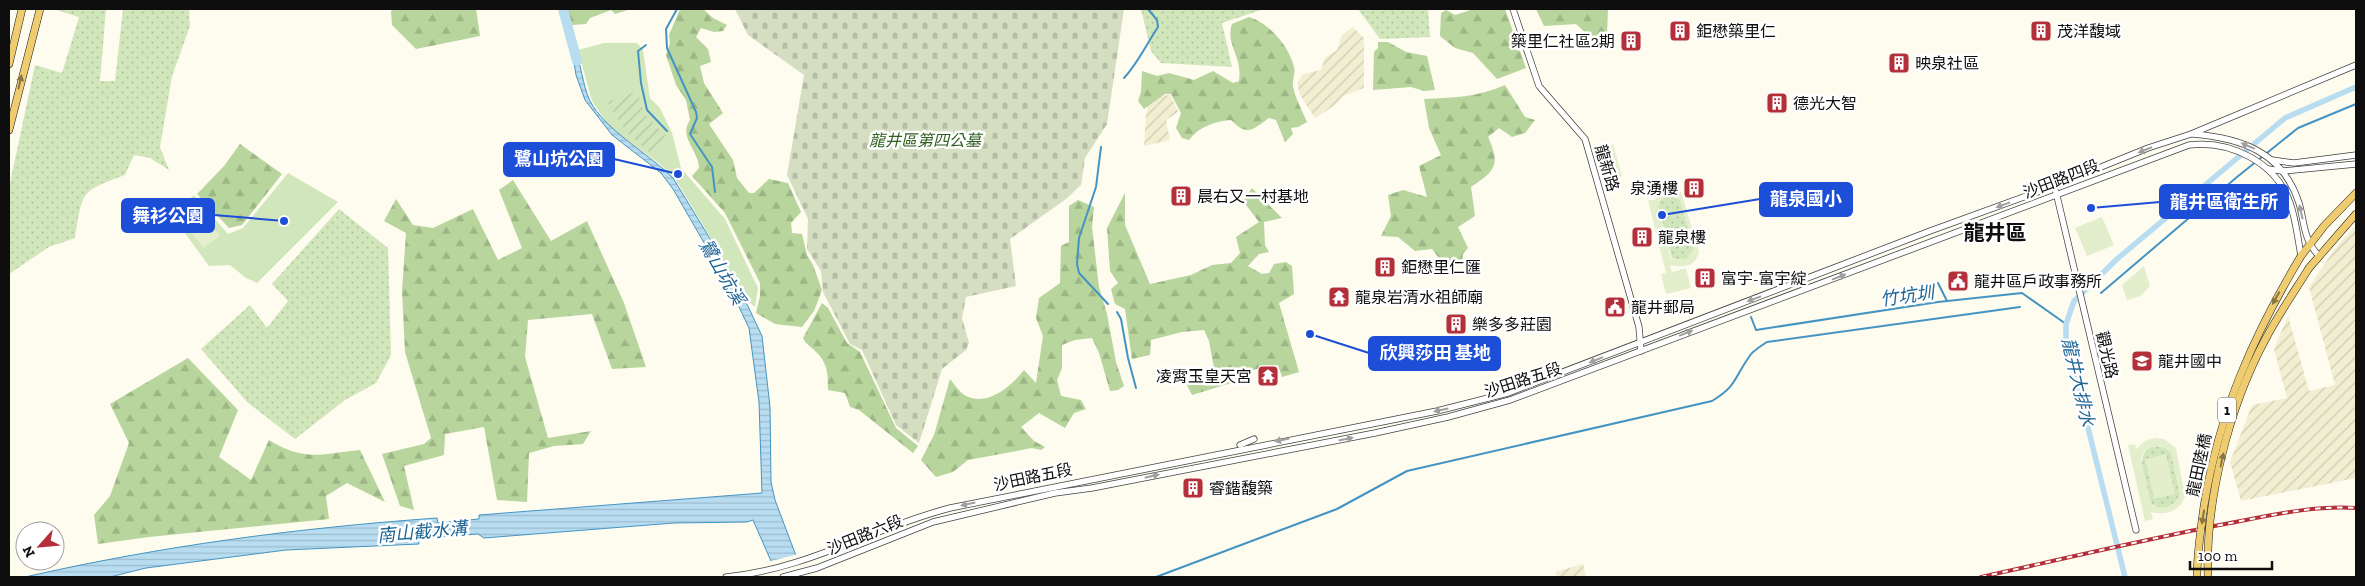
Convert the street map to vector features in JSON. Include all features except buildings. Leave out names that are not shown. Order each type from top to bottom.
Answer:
[{"type":"main road","points":[[9,64],[22,9]]},
{"type":"main road","points":[[9,130],[40,9]]},
{"type":"main road","name":"1","points":[[2301,256],[2324,226],[2356,193]]},
{"type":"main road","name":"1","points":[[2319,256],[2356,214]]},
{"type":"main road","name":"龍田陸橋","points":[[2197,577],[2207,489],[2224,417],[2255,337],[2301,256]]},
{"type":"main road","name":"龍田陸橋","points":[[2208,577],[2210,526],[2216,489],[2224,448],[2245,384],[2265,341],[2309,268],[2319,256]]},
{"type":"street","name":"龍新路","points":[[1513,9],[1539,86],[1585,139],[1639,327],[1641,350]]},
{"type":"street","name":"沙田路四段","points":[[1930,231],[2054,186],[2148,148],[2191,134],[2356,65]]},
{"type":"street","points":[[2301,256],[2289,200],[2268,170],[2240,152],[2219,146],[2190,145],[2191,134],[2221,136],[2261,152],[2272,160],[2283,171],[2299,202],[2309,245],[2319,256]]},
{"type":"street","name":"沙田路四段","points":[[1932,242],[2190,145]]},
{"type":"street","points":[[2272,160],[2294,163],[2356,155]]},
{"type":"street","points":[[2268,170],[2283,171],[2356,164]]},
{"type":"street","name":"觀光路","points":[[2054,186],[2136,530]]},
{"type":"street","points":[[1961,220],[1965,229]]},
{"type":"street","name":"沙田路五段","points":[[930,513],[1089,477],[1197,459],[1368,423],[1437,411],[1504,394],[1930,231]]},
{"type":"street","name":"沙田路五段","points":[[933,522],[1055,493],[1105,486],[1217,463],[1217,470],[1218,466],[1248,456],[1370,434],[1448,417],[1506,401],[1932,242]]},
{"type":"street","points":[[1504,394],[1506,401]]},
{"type":"street","points":[[1368,423],[1370,434]]},
{"type":"street","points":[[1197,459],[1209,453],[1246,444],[1254,439],[1248,447],[1217,456],[1215,458],[1217,463]]},
{"type":"street","name":"沙田路五段","points":[[1105,486],[1105,480],[1142,469]]},
{"type":"street","points":[[1055,493],[1086,485],[1089,477]]},
{"type":"street","name":"沙田路六段","points":[[726,577],[803,562],[930,513]]},
{"type":"street","name":"沙田路六段","points":[[783,577],[806,572],[933,522]]},
{"type":"shaded area","points":[[1353,27],[1364,38],[1364,88],[1343,96],[1335,105],[1315,118],[1300,95],[1297,83],[1303,74],[1321,70],[1325,58],[1337,50],[1342,35]]},
{"type":"shaded area","points":[[1170,95],[1178,112],[1166,120],[1170,140],[1144,146],[1146,114],[1150,97]]},
{"type":"shaded area","points":[[2354,227],[2356,239],[2356,478],[2241,501],[2230,462],[2252,405],[2287,398],[2274,349],[2288,316],[2309,391],[2335,385],[2309,287],[2334,250]]},
{"type":"shaded area","points":[[1583,564],[1586,577],[1557,577],[1555,572]]},
{"type":"green space","points":[[53,9],[106,9],[100,81],[115,81],[123,9],[189,9],[190,26],[172,76],[160,147],[169,170],[150,158],[134,155],[125,175],[99,185],[86,195],[82,202],[75,238],[49,247],[9,274],[9,188],[35,65],[62,73],[79,17]]},
{"type":"green space","points":[[395,9],[476,9],[480,36],[416,49],[392,25],[391,11]]},
{"type":"green space","points":[[567,9],[631,9],[615,14],[611,10],[590,18],[586,24],[572,25]]},
{"type":"green space","points":[[680,9],[703,9],[713,18],[727,25],[723,31],[714,32],[701,28],[696,37],[708,49],[711,62],[700,66],[704,83],[723,113],[709,124],[733,160],[737,178],[749,193],[754,193],[769,179],[788,183],[801,212],[791,223],[792,233],[802,234],[807,255],[813,265],[822,290],[814,311],[802,327],[775,324],[756,313],[760,296],[760,283],[725,213],[692,176],[699,168],[696,155],[686,133],[690,120],[686,100],[676,85],[666,55],[670,43],[669,35]]},
{"type":"green space","name":"龍井區第四公墓","points":[[735,9],[1124,9],[1107,124],[1085,158],[1081,185],[1066,199],[1010,239],[1016,286],[966,297],[962,318],[969,343],[966,350],[942,369],[919,443],[896,425],[862,350],[850,344],[823,292],[821,271],[807,249],[808,219],[787,175],[804,75],[748,35]]},
{"type":"green space","points":[[1141,9],[1264,9],[1222,23],[1232,67],[1161,63],[1151,51]]},
{"type":"green space","points":[[1358,9],[1428,9],[1430,37],[1380,39]]},
{"type":"green space","points":[[1474,9],[1505,9],[1526,68],[1497,79],[1473,53],[1455,48],[1440,36],[1441,13],[1446,10],[1455,15]]},
{"type":"green space","points":[[1536,9],[1608,9],[1607,35],[1592,39],[1576,24],[1544,26]]},
{"type":"green space","points":[[1249,17],[1264,24],[1277,36],[1288,51],[1294,67],[1294,90],[1307,122],[1298,127],[1291,128],[1293,134],[1285,142],[1276,120],[1269,118],[1251,130],[1242,129],[1231,120],[1208,125],[1189,140],[1182,138],[1176,128],[1181,113],[1171,94],[1165,94],[1144,109],[1138,101],[1141,92],[1142,71],[1157,76],[1169,73],[1194,80],[1213,71],[1233,83],[1239,81],[1239,64],[1232,45],[1230,31],[1232,24]]},
{"type":"green space","points":[[1378,42],[1388,42],[1406,52],[1427,56],[1435,90],[1424,91],[1411,87],[1373,90],[1374,52],[1378,48]]},
{"type":"green space","points":[[604,43],[637,43],[643,50],[650,98],[660,108],[672,133],[681,168],[725,219],[758,288],[755,307],[749,302],[676,180],[661,165],[610,128],[592,101],[578,50]]},
{"type":"green space","points":[[1505,85],[1525,117],[1535,120],[1525,133],[1512,137],[1499,128],[1488,137],[1495,161],[1490,172],[1471,187],[1475,216],[1458,227],[1468,248],[1463,254],[1462,262],[1452,267],[1442,262],[1432,249],[1415,251],[1398,237],[1381,236],[1391,216],[1388,195],[1403,190],[1427,197],[1419,166],[1441,155],[1429,128],[1424,99],[1475,94]]},
{"type":"green space","points":[[637,91],[644,113],[667,137],[651,153],[626,130],[608,102]]},
{"type":"green space","points":[[240,144],[282,174],[242,225],[229,228],[197,194],[224,166]]},
{"type":"green space","points":[[1613,144],[1622,176],[1604,180],[1596,149]]},
{"type":"green space","points":[[288,173],[338,202],[257,283],[246,278],[230,265],[209,266],[171,214],[194,195],[228,234],[243,228]]},
{"type":"green space","points":[[513,180],[551,241],[587,221],[624,303],[646,367],[612,369],[592,314],[528,320],[525,357],[548,438],[591,431],[583,444],[554,446],[529,453],[527,502],[497,500],[484,427],[445,434],[444,455],[404,466],[414,510],[400,506],[382,454],[424,444],[431,438],[405,352],[402,291],[406,233],[384,221],[396,199],[413,225],[433,228],[473,209],[498,260],[522,248],[499,190]]},
{"type":"green space","points":[[1252,188],[1282,218],[1264,222],[1265,245],[1269,252],[1259,254],[1248,266],[1262,274],[1269,273],[1274,264],[1286,262],[1292,266],[1294,294],[1279,303],[1299,372],[1282,377],[1278,365],[1246,371],[1244,379],[1192,395],[1185,381],[1203,377],[1214,368],[1209,341],[1204,330],[1182,332],[1151,340],[1150,355],[1132,359],[1125,309],[1115,304],[1111,289],[1118,283],[1110,271],[1107,228],[1125,193],[1125,225],[1150,284],[1191,275],[1212,265],[1231,263],[1240,253],[1236,237],[1259,222],[1243,201]]},
{"type":"green space","points":[[1674,190],[1681,192],[1699,251],[1695,260],[1688,265],[1670,265],[1672,272],[1686,268],[1691,288],[1666,294],[1661,274],[1666,273],[1648,200],[1655,200],[1659,195]],"holes":[[[1670,195],[1680,200],[1694,249],[1685,260],[1671,258],[1658,207],[1660,200]]]},
{"type":"green space","points":[[1670,195],[1680,200],[1694,249],[1685,260],[1672,258],[1658,206],[1660,200]]},
{"type":"green space","points":[[1078,200],[1094,207],[1092,227],[1099,287],[1107,314],[1116,362],[1124,386],[1118,390],[1110,391],[1099,353],[1092,338],[1075,340],[1062,345],[1062,368],[1057,380],[1061,396],[1081,400],[1086,409],[1074,413],[1065,428],[1039,413],[1021,427],[1034,441],[1045,447],[1041,450],[1032,448],[968,460],[953,472],[936,477],[921,460],[934,435],[950,379],[964,395],[975,399],[991,397],[999,393],[1024,370],[1036,383],[1043,336],[1036,318],[1039,298],[1060,283],[1061,246],[1069,242],[1069,206]]},
{"type":"green space","points":[[339,209],[388,248],[391,355],[376,383],[345,400],[295,439],[247,402],[201,349],[250,305],[267,328],[288,301],[272,284]]},
{"type":"green space","points":[[198,210],[220,236],[203,248],[184,222]]},
{"type":"green space","points":[[2102,217],[2114,245],[2087,256],[2075,228]]},
{"type":"green space","points":[[2144,266],[2150,286],[2141,296],[2127,300],[2122,285]]},
{"type":"green space","points":[[822,303],[828,308],[847,343],[860,352],[896,428],[918,446],[913,453],[859,410],[850,407],[845,393],[828,390],[827,374],[823,360],[803,338]]},
{"type":"green space","points":[[188,358],[238,410],[219,457],[251,480],[269,440],[282,447],[303,454],[313,455],[360,450],[385,502],[347,483],[326,496],[329,519],[98,544],[94,515],[110,496],[129,443],[110,404]]},
{"type":"green space","points":[[2155,438],[2164,439],[2176,448],[2185,496],[2176,509],[2167,513],[2151,512],[2153,519],[2145,521],[2128,445],[2135,444],[2136,449],[2145,441]],"holes":[[[2155,446],[2163,447],[2171,452],[2180,495],[2171,505],[2159,508],[2151,503],[2141,459],[2144,451]]]},
{"type":"green space","points":[[2152,446],[2163,447],[2171,452],[2180,495],[2171,505],[2163,508],[2159,508],[2151,503],[2143,472],[2143,456],[2146,450]]},
{"type":"green space","points":[[2166,454],[2175,494],[2154,499],[2145,459]]},
{"type":"water","name":"南山截水溝","points":[[574,49],[579,61],[587,95],[597,112],[617,132],[673,178],[737,283],[762,336],[770,407],[771,482],[775,500],[804,577],[778,577],[753,520],[747,522],[674,523],[484,538],[478,534],[418,538],[419,544],[286,550],[146,568],[110,577],[25,577],[53,571],[65,571],[65,568],[76,566],[178,547],[333,527],[437,518],[438,523],[479,519],[479,515],[762,493],[759,402],[749,328],[729,286],[673,189],[661,173],[612,135],[585,100],[576,75],[573,56]]},
{"type":"pier","points":[[798,554],[806,577],[776,577],[768,562]]},
{"type":"waterway","name":"鷺山坑溪","points":[[563,9],[577,61]]},
{"type":"waterway","points":[[677,9],[666,29],[667,48],[696,112],[697,118],[690,134],[712,167],[715,192]]},
{"type":"waterway","points":[[1124,78],[1138,60],[1158,27],[1157,20],[1148,9]]},
{"type":"waterway","points":[[646,45],[638,51],[641,83],[647,110],[667,131]]},
{"type":"waterway","name":"龍井大排水","points":[[2125,577],[2066,339],[2066,324],[2074,301],[2117,259],[2285,118],[2356,87]]},
{"type":"waterway","points":[[2101,293],[2237,177],[2298,128],[2356,104]]},
{"type":"waterway","points":[[1101,147],[1096,187],[1079,238],[1077,264],[1079,273],[1108,304]]},
{"type":"waterway","points":[[1938,283],[1947,301]]},
{"type":"waterway","name":"竹坑圳","points":[[1751,317],[1756,330],[1938,302],[2022,293],[2066,324]]},
{"type":"waterway","points":[[1156,577],[1337,509],[1407,471],[1712,401],[1731,386],[1752,353],[1767,342],[2020,307]]},
{"type":"waterway","points":[[1117,312],[1121,319],[1136,388]]},
{"type":"railway","points":[[1981,577],[2164,536],[2274,515],[2323,508],[2356,508]]},
{"type":"place","name":"鉅懋築里仁","points":[[1680,31]]},
{"type":"place","name":"茂洋馥域","points":[[2041,31]]},
{"type":"place","name":"築里仁社區2期","points":[[1631,41]]},
{"type":"place","name":"映泉社區","points":[[1899,63]]},
{"type":"place","name":"德光大智","points":[[1777,103]]},
{"type":"place","name":"鷺山坑公園","points":[[678,174]]},
{"type":"place","name":"泉湧樓","points":[[1694,188]]},
{"type":"place","name":"晨右又一村基地","points":[[1181,196]]},
{"type":"place","name":"龍井區衛生所","points":[[2091,208]]},
{"type":"place","name":"龍泉國小","points":[[1662,215]]},
{"type":"place","name":"舞衫公園","points":[[284,221]]},
{"type":"place","name":"龍泉樓","points":[[1642,237]]},
{"type":"place","name":"鉅懋里仁匯","points":[[1385,267]]},
{"type":"place","name":"富宇-富宇綻","points":[[1705,278]]},
{"type":"place","name":"龍井區戶政事務所","points":[[1958,281]]},
{"type":"place","name":"龍泉岩清水祖師廟","points":[[1339,297]]},
{"type":"place","name":"龍井郵局","points":[[1615,307]]},
{"type":"place","name":"樂多多莊園","points":[[1456,324]]},
{"type":"place","name":"欣興莎田 基地","points":[[1310,334]]},
{"type":"place","name":"龍井國中","points":[[2142,361]]},
{"type":"place","name":"凌霄玉皇天宮","points":[[1268,376]]},
{"type":"place","name":"睿鍇馥築","points":[[1193,488]]},
{"type":"district","name":"龍井區","points":[[1995,232]]}]
